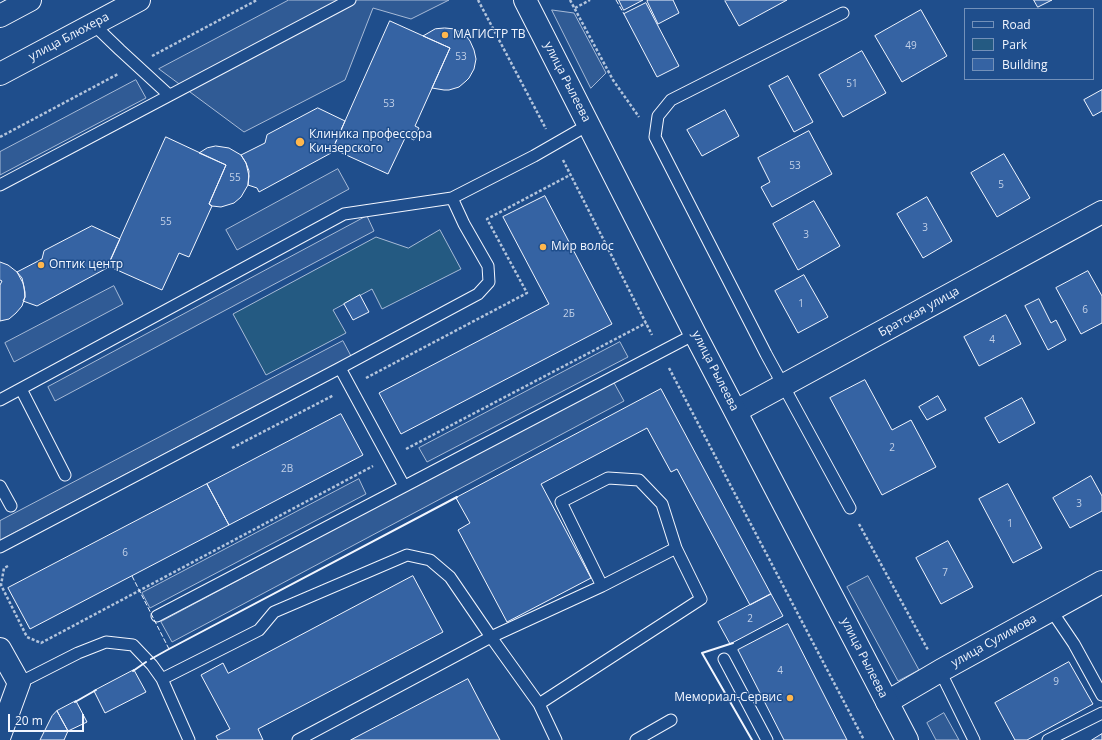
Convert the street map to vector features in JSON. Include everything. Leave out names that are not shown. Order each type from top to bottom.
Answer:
[{"type":"street","points":[[0,16],[30,0]]},
{"type":"street","name":"улица Блюхера","points":[[0,74],[139,0]]},
{"type":"street","name":"улица Рылеева","points":[[525,0],[695,334],[907,740]]},
{"type":"street","name":"Братская улица","points":[[736,411],[1102,212]]},
{"type":"street","name":"улица Сулимова","points":[[887,702],[940,671],[1102,582]]},
{"type":"street","points":[[0,649],[19,683],[0,735]]},
{"type":"lane","points":[[0,185],[350,0]]},
{"type":"lane","points":[[844,13],[671,100],[658,116],[655,138],[783,386],[850,508]]},
{"type":"lane","points":[[94,24],[169,95]]},
{"type":"lane","points":[[0,400],[344,214],[452,198],[534,156],[588,125]]},
{"type":"lane","points":[[0,547],[478,294],[489,282],[488,266],[464,224],[452,198]]},
{"type":"lane","points":[[157,616],[695,334]]},
{"type":"lane","points":[[340,368],[404,486]]},
{"type":"lane","points":[[22,389],[65,475]]},
{"type":"lane","points":[[539,704],[701,599],[676,548],[662,504],[639,480],[608,478],[561,502],[602,586]]},
{"type":"lane","points":[[0,486],[11,506]]},
{"type":"lane","points":[[298,740],[491,638],[602,586],[676,548]]},
{"type":"lane","points":[[162,679],[259,630],[274,612],[407,555],[430,560],[450,577],[491,638],[539,704],[556,740]]},
{"type":"lane","points":[[1051,610],[1074,644],[1102,695]]},
{"type":"lane","points":[[19,683],[78,652],[106,642],[133,645],[152,665],[162,679],[189,740]]},
{"type":"lane","points":[[724,659],[767,740]]},
{"type":"lane","points":[[940,671],[974,740]]},
{"type":"lane","points":[[1048,740],[1102,713]]},
{"type":"lane","points":[[636,740],[671,720]]},
{"type":"path","points":[[570,0],[613,80],[632,109],[655,138]]},
{"type":"path","points":[[574,8],[590,0]]},
{"type":"path","points":[[9,565],[4,568],[1,585],[27,637],[41,643],[388,458],[646,323]]},
{"type":"path","points":[[232,448],[350,387]]},
{"type":"path","points":[[850,508],[940,671]]},
{"type":"green space","points":[[440,230],[461,269],[382,309],[372,289],[333,310],[346,333],[266,375],[233,314],[376,237],[408,248]]},
{"type":"shaded area","points":[[289,0],[449,0],[411,19],[373,8],[345,80],[244,132],[159,69]]},
{"type":"shaded area","points":[[552,10],[574,13],[606,73],[591,88]]},
{"type":"shaded area","points":[[136,80],[146,98],[0,175],[0,152]]},
{"type":"shaded area","points":[[338,169],[349,189],[237,250],[226,230]]},
{"type":"shaded area","points":[[367,216],[374,231],[55,401],[48,387]]},
{"type":"shaded area","points":[[114,286],[123,304],[14,362],[5,343]]},
{"type":"shaded area","points":[[343,341],[351,356],[0,540],[0,521]]},
{"type":"shaded area","points":[[620,342],[628,357],[427,462],[419,448]]},
{"type":"shaded area","points":[[613,381],[624,401],[172,642],[161,622]]},
{"type":"shaded area","points":[[359,479],[366,494],[150,608],[142,593]]},
{"type":"shaded area","points":[[868,576],[919,670],[898,681],[847,587]]},
{"type":"shaded area","points":[[944,713],[959,740],[936,740],[927,723]]},
{"type":"building","points":[[619,0],[643,0],[624,10]]},
{"type":"building","points":[[673,0],[679,13],[658,24],[647,1]]},
{"type":"building","points":[[787,0],[739,26],[725,1]]},
{"type":"building","points":[[1034,0],[1052,0],[1038,7]]},
{"type":"building","points":[[646,3],[679,66],[657,77],[624,14]]},
{"type":"building","points":[[921,10],[947,56],[902,82],[875,36]]},
{"type":"building","points":[[390,21],[450,48],[415,126],[419,128],[414,140],[406,136],[388,174],[333,149]]},
{"type":"building","points":[[435,29],[455,29],[467,37],[474,50],[476,59],[474,69],[469,78],[459,87],[449,90],[432,88],[450,48],[423,36]]},
{"type":"building","points":[[862,51],[886,93],[843,117],[819,75]]},
{"type":"building","points":[[788,76],[813,122],[794,132],[769,86]]},
{"type":"building","points":[[1102,90],[1102,111],[1093,116],[1084,100]]},
{"type":"building","points":[[318,108],[345,121],[331,153],[259,192],[257,188],[248,185],[249,171],[241,155],[265,143],[267,135]]},
{"type":"building","points":[[725,110],[739,136],[702,156],[687,130]]},
{"type":"building","points":[[809,131],[832,174],[772,207],[761,187],[770,182],[758,158]]},
{"type":"building","points":[[166,137],[226,165],[209,204],[212,206],[189,257],[179,253],[162,290],[108,266]]},
{"type":"building","points":[[216,146],[229,148],[241,155],[246,163],[249,176],[248,185],[241,197],[234,203],[221,207],[212,206],[209,204],[226,165],[199,153],[207,148]]},
{"type":"building","points":[[1004,154],[1030,198],[997,217],[971,173]]},
{"type":"building","points":[[545,196],[612,324],[401,434],[379,393],[549,304],[503,217]]},
{"type":"building","points":[[927,197],[952,241],[923,258],[897,214]]},
{"type":"building","points":[[814,201],[840,246],[798,270],[773,224]]},
{"type":"building","points":[[92,226],[120,239],[107,268],[37,306],[23,301],[25,297],[24,287],[22,278],[17,272],[42,259],[44,251]]},
{"type":"building","points":[[0,262],[8,265],[17,272],[23,283],[25,297],[22,306],[16,313],[9,319],[0,321],[0,285],[2,281],[0,280]]},
{"type":"building","points":[[1088,271],[1102,296],[1102,323],[1081,334],[1056,288]]},
{"type":"building","points":[[804,275],[828,317],[798,333],[775,291]]},
{"type":"building","points":[[360,295],[369,312],[353,320],[344,304]]},
{"type":"building","points":[[1039,299],[1051,323],[1056,320],[1066,340],[1048,350],[1025,306]]},
{"type":"building","points":[[1006,315],[1021,344],[979,366],[964,337]]},
{"type":"building","points":[[865,380],[892,430],[911,420],[936,467],[882,495],[830,398]]},
{"type":"building","points":[[661,389],[771,594],[750,605],[677,469],[671,472],[647,428],[541,484],[591,578],[507,622],[458,530],[470,523],[456,498]]},
{"type":"building","points":[[938,396],[946,410],[927,420],[919,407]]},
{"type":"building","points":[[1022,398],[1035,423],[999,443],[985,418]]},
{"type":"building","points":[[341,414],[363,455],[229,525],[207,484]]},
{"type":"building","points":[[1091,476],[1102,496],[1102,511],[1070,528],[1053,498]]},
{"type":"building","points":[[207,484],[229,525],[30,629],[8,588]]},
{"type":"building","points":[[1008,484],[1042,548],[1013,563],[979,499]]},
{"type":"building","points":[[948,541],[973,587],[941,604],[916,558]]},
{"type":"building","points":[[413,576],[443,632],[258,729],[263,740],[218,740],[216,736],[230,729],[201,675],[223,663],[228,673]]},
{"type":"building","points":[[771,594],[783,616],[730,644],[718,622]]},
{"type":"building","points":[[788,624],[847,740],[784,740],[738,650]]},
{"type":"building","points":[[1069,662],[1093,704],[1027,740],[1015,740],[995,703]]},
{"type":"building","points":[[134,670],[146,692],[105,713],[94,691]]},
{"type":"building","points":[[468,679],[500,740],[351,740]]},
{"type":"building","points":[[76,701],[87,722],[68,731],[57,711]]},
{"type":"building","points":[[57,711],[68,731],[64,740],[40,740],[52,716]]},
{"type":"building","points":[[1102,734],[1102,740],[1092,740]]},
{"type":"fence","points":[[616,0],[624,14]]},
{"type":"fence","points":[[132,576],[169,649]]},
{"type":"wall","points":[[151,659],[457,497]]},
{"type":"wall","points":[[733,643],[702,653],[752,740]]},
{"type":"wall","points":[[133,671],[146,662]]},
{"type":"wall","points":[[75,702],[96,690]]},
{"type":"place","name":"МАГИСТР ТВ","points":[[445,35]]},
{"type":"place","name":"Клиника профессора Кинзерского","points":[[300,142]]},
{"type":"place","name":"Мир волос","points":[[543,247]]},
{"type":"place","name":"Оптик центр","points":[[41,265]]},
{"type":"place","name":"Мемориал-Сервис","points":[[790,698]]}]
